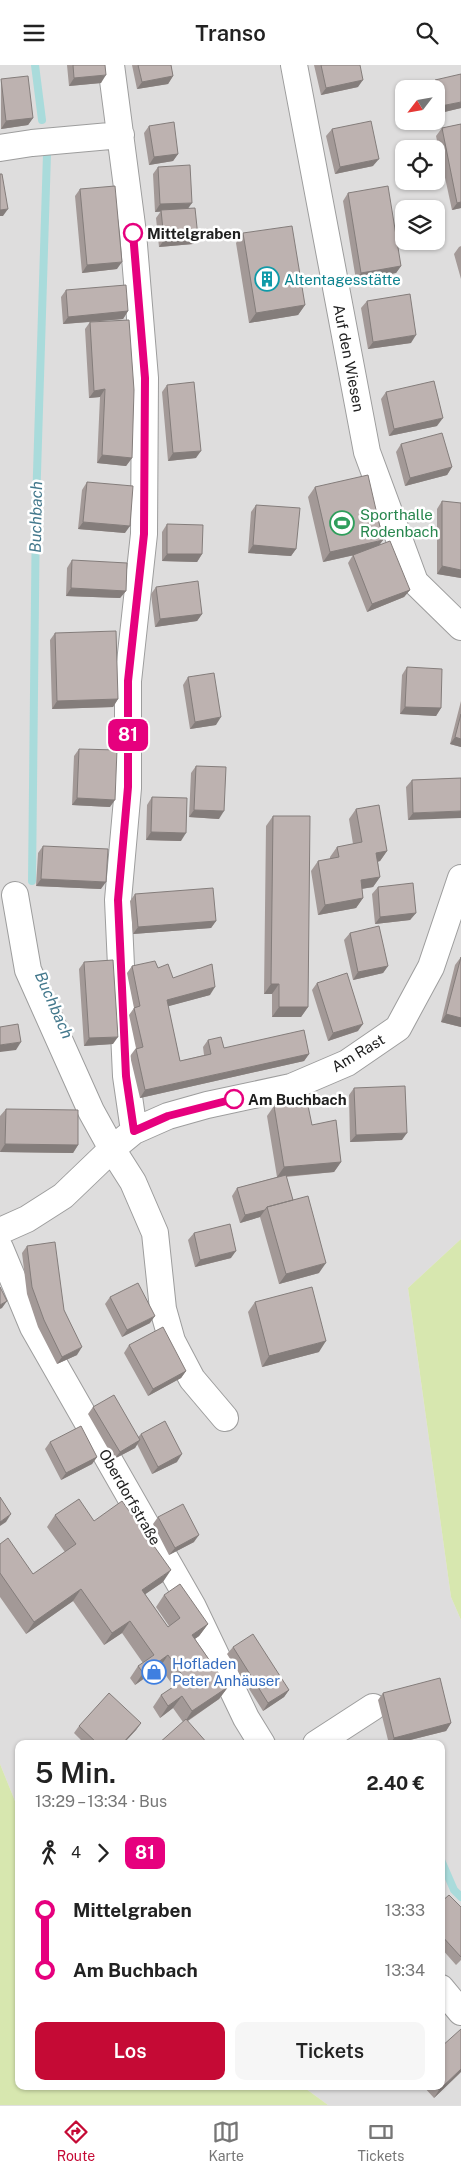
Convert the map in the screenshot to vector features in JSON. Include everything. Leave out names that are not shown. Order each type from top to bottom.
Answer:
[{"type":"street","points":[[111,65],[133,233],[145,378],[144,534],[128,681],[128,787],[118,900],[126,1076],[134,1131]]},
{"type":"street","name":"Auf den Wiesen","points":[[294,65],[367,452],[415,582],[461,627]]},
{"type":"street","points":[[0,149],[32,143],[121,135]]},
{"type":"street","name":"Am Rast","points":[[0,1231],[27,1219],[62,1196],[134,1131],[168,1116],[291,1087],[347,1063],[398,1028],[431,967],[461,878]]},
{"type":"street","points":[[15,895],[28,970],[88,1103],[112,1149],[133,1182],[155,1233],[164,1309],[172,1341],[192,1379],[225,1418]]},
{"type":"street","name":"Oberdorfstraße","points":[[0,1249],[33,1327],[192,1607],[246,1719],[259,1740]]},
{"type":"street","points":[[322,1740],[374,1707]]},
{"type":"street","points":[[445,1993],[461,2012]]},
{"type":"shaded area","points":[[0,65],[461,65],[461,1239],[408,1288],[451,1597],[461,1620],[461,2105],[328,2105],[307,2090],[445,2090],[445,1740],[15,1740],[15,1801],[0,1764]]},
{"type":"green space","points":[[461,1239],[461,1620],[451,1597],[408,1288]]},
{"type":"green space","points":[[0,1764],[15,1801],[15,2090],[307,2090],[328,2105],[0,2105]]},
{"type":"building","points":[[73,65],[105,65],[106,75],[74,78]]},
{"type":"building","points":[[138,65],[171,65],[173,76],[142,82]]},
{"type":"building","points":[[321,65],[360,65],[363,80],[326,88]]},
{"type":"building","points":[[461,74],[461,102],[445,105],[445,80],[435,80]]},
{"type":"building","points":[[28,76],[33,118],[6,121],[1,79]]},
{"type":"building","points":[[371,121],[379,159],[340,167],[332,129]]},
{"type":"building","points":[[174,122],[178,154],[154,157],[149,126]]},
{"type":"building","points":[[461,124],[461,202],[457,203],[442,130],[445,130],[445,127]]},
{"type":"building","points":[[190,165],[192,203],[160,204],[158,167]]},
{"type":"building","points":[[0,174],[2,174],[8,209],[0,210]]},
{"type":"building","points":[[115,186],[122,262],[87,265],[80,189]]},
{"type":"building","points":[[388,186],[395,229],[395,250],[398,250],[401,266],[361,273],[348,193]]},
{"type":"building","points":[[195,208],[198,237],[164,240],[161,210]]},
{"type":"building","name":"Altentagesstätte","points":[[292,226],[305,305],[256,313],[243,233]]},
{"type":"building","points":[[126,285],[128,311],[68,317],[66,290]]},
{"type":"building","points":[[410,294],[416,335],[373,342],[367,301]]},
{"type":"building","points":[[129,320],[134,390],[132,458],[102,455],[105,389],[94,391],[90,322]]},
{"type":"building","points":[[434,381],[443,418],[394,429],[386,392]]},
{"type":"building","points":[[194,382],[201,451],[173,453],[167,385]]},
{"type":"building","points":[[442,433],[452,467],[410,478],[401,444]]},
{"type":"building","name":"Sporthalle Rodenbach","points":[[368,475],[383,540],[330,552],[315,487]]},
{"type":"building","points":[[87,482],[133,486],[130,526],[83,522]]},
{"type":"building","points":[[442,501],[461,503],[461,570],[442,566]]},
{"type":"building","points":[[256,505],[300,508],[296,549],[253,545]]},
{"type":"building","points":[[167,524],[203,525],[202,554],[167,554]]},
{"type":"building","points":[[390,541],[410,590],[372,604],[353,555]]},
{"type":"building","points":[[72,560],[127,563],[126,591],[71,588]]},
{"type":"building","points":[[198,581],[202,614],[160,619],[156,587]]},
{"type":"building","points":[[116,631],[118,699],[57,701],[55,633]]},
{"type":"building","points":[[407,667],[442,669],[441,708],[405,707]]},
{"type":"building","points":[[214,673],[221,717],[195,722],[188,677]]},
{"type":"building","points":[[461,714],[461,739],[455,737]]},
{"type":"building","points":[[79,749],[117,750],[115,800],[77,798]]},
{"type":"building","points":[[196,766],[226,767],[224,811],[194,810]]},
{"type":"building","points":[[461,778],[461,811],[413,813],[412,780]]},
{"type":"building","points":[[152,797],[187,798],[186,833],[151,832]]},
{"type":"building","points":[[379,805],[387,851],[376,853],[380,877],[361,880],[363,898],[325,905],[318,861],[339,857],[337,847],[362,842],[356,809]]},
{"type":"building","points":[[273,816],[310,816],[308,1007],[279,1007],[279,984],[271,984]]},
{"type":"building","points":[[43,846],[108,849],[106,882],[41,879]]},
{"type":"building","points":[[413,883],[416,913],[380,917],[378,887]]},
{"type":"building","points":[[213,888],[216,921],[138,927],[135,894]]},
{"type":"building","points":[[379,926],[388,966],[358,972],[350,933]]},
{"type":"building","points":[[461,957],[461,1018],[446,1014]]},
{"type":"building","points":[[113,960],[118,1037],[89,1038],[84,962]]},
{"type":"building","points":[[155,961],[158,968],[168,964],[173,978],[212,964],[215,987],[167,1000],[180,1061],[211,1054],[208,1040],[221,1037],[224,1048],[304,1030],[309,1054],[145,1090],[136,1049],[143,1047],[134,1008],[140,1006],[132,966]]},
{"type":"building","points":[[347,973],[363,1024],[333,1033],[317,983]]},
{"type":"building","points":[[18,1024],[21,1042],[0,1045],[0,1027]]},
{"type":"building","points":[[405,1086],[407,1133],[356,1135],[354,1088]]},
{"type":"building","points":[[306,1096],[312,1125],[336,1120],[341,1162],[284,1167],[274,1106]]},
{"type":"building","points":[[6,1109],[78,1110],[78,1145],[5,1144]]},
{"type":"building","points":[[286,1175],[293,1200],[245,1215],[237,1188]]},
{"type":"building","points":[[308,1196],[326,1263],[286,1274],[267,1207]]},
{"type":"building","points":[[230,1224],[236,1251],[200,1260],[194,1233]]},
{"type":"building","points":[[55,1242],[64,1310],[82,1347],[62,1357],[44,1320],[32,1287],[27,1246]]},
{"type":"building","points":[[138,1283],[155,1316],[127,1330],[110,1297]]},
{"type":"building","points":[[0,1287],[7,1301],[0,1305]]},
{"type":"building","points":[[312,1287],[326,1341],[269,1356],[255,1302]]},
{"type":"building","points":[[163,1327],[186,1371],[153,1389],[129,1345]]},
{"type":"building","points":[[114,1395],[140,1440],[120,1452],[93,1407]]},
{"type":"building","points":[[165,1421],[182,1454],[158,1467],[141,1434]]},
{"type":"building","points":[[81,1426],[97,1457],[66,1473],[50,1442]]},
{"type":"building","points":[[0,1497],[11,1514],[0,1522]]},
{"type":"building","points":[[79,1499],[94,1521],[122,1501],[171,1570],[142,1590],[168,1627],[180,1618],[164,1595],[180,1584],[208,1624],[192,1635],[228,1687],[192,1711],[182,1696],[168,1706],[161,1695],[185,1679],[168,1655],[143,1673],[138,1666],[154,1655],[130,1621],[112,1633],[81,1589],[34,1622],[0,1573],[0,1544],[8,1538],[33,1574],[76,1544],[55,1515]]},
{"type":"building","points":[[183,1504],[199,1535],[175,1548],[158,1517]]},
{"type":"building","points":[[253,1634],[289,1690],[268,1703],[233,1647]]},
{"type":"building","points":[[440,1678],[451,1723],[394,1738],[383,1693]]},
{"type":"building","points":[[109,1693],[141,1723],[126,1740],[94,1740],[79,1726]]},
{"type":"building","points":[[186,1719],[204,1740],[162,1740]]},
{"type":"building","points":[[449,1895],[461,1907],[461,1957],[445,1939],[445,1898]]},
{"type":"building","points":[[461,2029],[461,2069],[445,2084],[445,2043]]},
{"type":"waterway","name":"Buchbach","points":[[35,65],[42,120]]},
{"type":"waterway","name":"Buchbach","points":[[32,881],[36,505],[47,154]]},
{"type":"waterway","name":"Buchbach","points":[[445,1869],[454,1890],[461,1897]]},
{"type":"bus line","name":"81","points":[[133,233],[145,378],[144,534],[128,681],[128,787],[118,900],[126,1076],[134,1131],[168,1116],[234,1099]]},
{"type":"place","name":"Mittelgraben","points":[[133,233]]},
{"type":"place","name":"Altentagesstätte","points":[[267,279]]},
{"type":"place","name":"Sporthalle Rodenbach","points":[[342,523]]},
{"type":"place","name":"Am Buchbach","points":[[234,1099]]},
{"type":"place","name":"Hofladen Peter Anhäuser","points":[[154,1672]]}]
